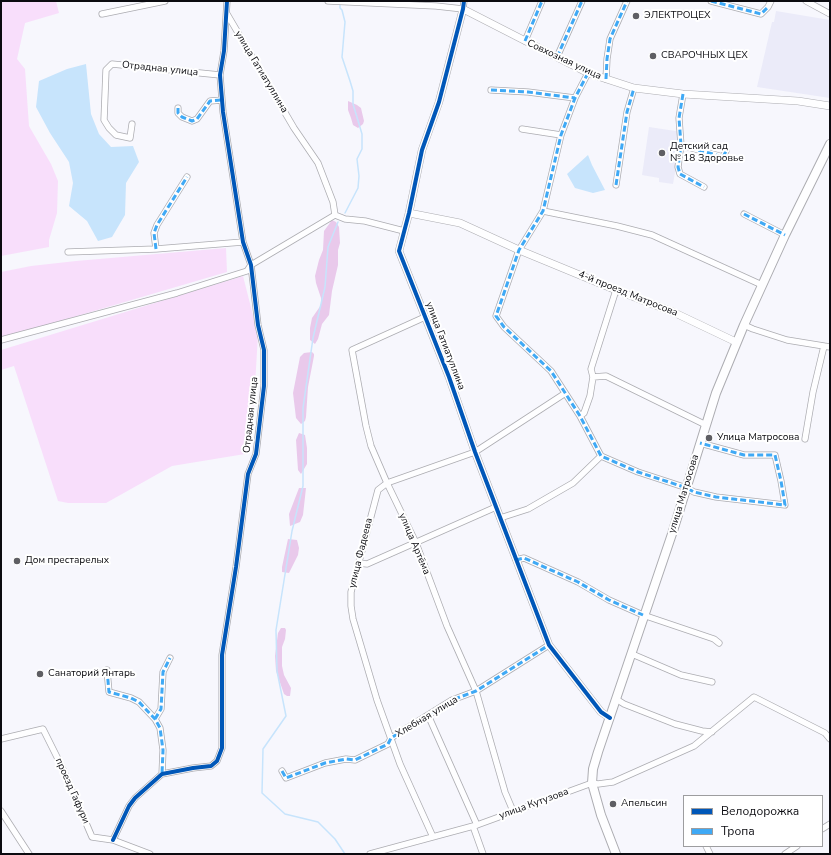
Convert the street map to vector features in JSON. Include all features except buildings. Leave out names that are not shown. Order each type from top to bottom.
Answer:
[{"type":"main road","name":"улица Матросова","points":[[616,854],[601,815],[592,783],[593,769],[632,654],[643,615],[659,573],[687,488],[716,393],[736,342],[762,285],[830,144]]},
{"type":"street","points":[[102,14],[165,1]]},
{"type":"street","name":"Отрадная улица","points":[[162,774],[211,766],[217,761],[222,748],[222,655],[236,567],[248,474],[256,454],[264,386],[264,350],[258,325],[251,265],[243,242],[222,100],[220,75],[224,51],[227,1]]},
{"type":"street","name":"Совхозная улица","points":[[328,1],[436,6],[463,10],[588,73],[634,88],[683,94],[798,101],[830,106]]},
{"type":"street","name":"улица Гатиатуллина","points":[[464,1],[439,102],[422,150],[409,213],[399,251],[455,394],[475,452],[549,645],[602,712],[610,718]]},
{"type":"street","points":[[525,41],[542,1]]},
{"type":"street","points":[[557,57],[582,1]]},
{"type":"street","points":[[606,79],[610,39],[627,1]]},
{"type":"street","points":[[711,1],[761,14],[768,7],[771,1]]},
{"type":"street","points":[[806,1],[830,14]]},
{"type":"street","name":"улица Гатиатуллина","points":[[226,14],[294,128],[318,163],[333,202],[335,216]]},
{"type":"street","name":"Отрадная улица","points":[[132,124],[130,138],[116,135],[104,120],[106,70],[112,64],[220,75]]},
{"type":"street","points":[[588,73],[575,98],[561,135],[543,211],[519,250],[496,316],[504,327],[551,371],[564,394],[580,416],[601,456],[638,472],[687,488],[694,492],[716,497],[785,505],[775,456],[744,455],[700,443]]},
{"type":"street","points":[[616,185],[627,112],[634,88]]},
{"type":"street","points":[[491,90],[528,92],[575,98]]},
{"type":"street","points":[[683,94],[679,118],[681,145],[678,167],[680,174],[704,186]]},
{"type":"street","points":[[178,108],[178,113],[182,117],[192,121],[197,119],[210,101],[222,100]]},
{"type":"street","points":[[522,129],[561,135]]},
{"type":"street","points":[[681,145],[723,157],[726,151]]},
{"type":"street","points":[[156,249],[154,233],[156,225],[186,177]]},
{"type":"street","points":[[543,211],[617,226],[652,236],[762,285]]},
{"type":"street","name":"4-й проезд Матросова","points":[[409,213],[460,223],[519,250],[673,312],[736,342]]},
{"type":"street","points":[[744,214],[785,235]]},
{"type":"street","points":[[1,340],[177,293],[247,271],[251,265],[335,216],[404,230]]},
{"type":"street","points":[[68,252],[156,249],[243,242]]},
{"type":"street","points":[[580,416],[584,414],[590,396],[593,377],[591,368],[616,290]]},
{"type":"street","name":"улица Артёма","points":[[425,316],[352,350],[371,446],[416,543],[447,626],[476,691],[505,792],[513,811]]},
{"type":"street","points":[[744,325],[753,330],[788,340],[827,347],[813,392],[805,439]]},
{"type":"street","points":[[593,377],[606,376],[706,425]]},
{"type":"street","points":[[387,483],[475,452],[564,394]]},
{"type":"street","points":[[500,518],[528,509],[572,483],[601,456]]},
{"type":"street","name":"улица Фадеева","points":[[387,483],[378,490],[351,592],[351,606],[353,619],[377,700],[400,764],[433,837]]},
{"type":"street","points":[[358,563],[367,564],[496,507]]},
{"type":"street","points":[[516,560],[524,558],[578,582],[609,600],[643,615],[714,639],[719,643]]},
{"type":"street","name":"Хлебная улица","points":[[282,772],[286,778],[325,763],[346,759],[355,760],[388,744],[391,738],[452,700],[476,691],[549,645]]},
{"type":"street","points":[[632,654],[681,675],[712,682]]},
{"type":"street","points":[[155,719],[162,709],[163,672],[170,658]]},
{"type":"street","points":[[108,670],[108,692],[131,698],[139,702],[155,719],[160,728],[163,750],[162,774],[135,798],[129,806],[113,840]]},
{"type":"street","name":"улица Кутузова","points":[[370,854],[475,826],[592,783],[598,784],[613,782],[694,746],[754,697],[825,733],[830,740]]},
{"type":"street","points":[[616,699],[624,704],[675,724],[712,732]]},
{"type":"street","points":[[428,715],[475,826],[483,854]]},
{"type":"street","name":"проезд Гафури","points":[[1,739],[42,729],[61,765],[92,837],[113,840],[150,854]]},
{"type":"street","points":[[1,811],[29,854]]},
{"type":"street","points":[[785,854],[795,847]]},
{"type":"shaded area","points":[[1,1],[56,1],[59,13],[25,23],[17,59],[25,69],[29,126],[51,164],[58,181],[57,213],[49,240],[49,247],[1,256]]},
{"type":"shaded area","points":[[776,11],[830,20],[830,98],[757,87],[772,22],[774,22]]},
{"type":"shaded area","points":[[348,101],[361,108],[364,121],[358,128],[353,125],[348,110]]},
{"type":"shaded area","name":"Детский сад № 18 Здоровье","points":[[649,127],[682,132],[673,184],[659,182],[659,178],[642,175]]},
{"type":"shaded area","points":[[332,220],[336,222],[339,227],[340,243],[338,250],[338,265],[332,291],[329,315],[322,324],[315,344],[310,340],[310,328],[312,318],[321,305],[321,298],[315,276],[323,250],[324,231]]},
{"type":"shaded area","points":[[226,248],[227,272],[9,336],[1,337],[1,272],[31,266],[76,261]]},
{"type":"shaded area","points":[[243,276],[258,335],[251,453],[172,466],[106,503],[68,503],[58,501],[14,366],[1,370],[1,350]]},
{"type":"shaded area","points":[[312,352],[314,356],[308,387],[306,417],[305,421],[301,424],[296,418],[293,393],[300,357],[304,353]]},
{"type":"shaded area","points":[[299,433],[305,435],[307,448],[307,464],[301,474],[298,470],[296,440]]},
{"type":"shaded area","points":[[299,488],[306,488],[303,515],[300,522],[290,526],[289,514]]},
{"type":"shaded area","points":[[288,539],[297,540],[299,548],[298,555],[289,573],[282,572]]},
{"type":"shaded area","points":[[281,628],[285,628],[286,630],[282,647],[282,666],[284,675],[291,688],[290,696],[284,694],[276,671],[275,656],[278,633]]},
{"type":"water","points":[[86,64],[91,114],[99,134],[111,147],[133,146],[139,162],[126,183],[125,215],[112,237],[98,241],[87,221],[69,206],[73,183],[69,162],[50,133],[36,107],[39,81],[67,69]]},
{"type":"water","points":[[588,155],[605,190],[593,193],[575,188],[567,174]]},
{"type":"waterway","points":[[340,5],[345,22],[342,57],[353,91],[353,104],[362,134],[362,149],[357,159],[359,176],[358,188],[345,213]]},
{"type":"waterway","points":[[338,222],[328,247],[325,287],[313,338],[303,408],[303,486],[292,531],[276,630],[277,671],[286,716],[263,749],[262,793],[285,814],[318,822],[335,839],[345,854]]},
{"type":"marked path","points":[[525,41],[542,1]]},
{"type":"marked path","points":[[557,57],[582,1]]},
{"type":"marked path","points":[[606,79],[610,39],[627,1]]},
{"type":"marked path","points":[[711,1],[761,14],[768,7]]},
{"type":"marked path","points":[[588,73],[575,98],[561,135],[543,211],[519,250],[496,316],[504,327],[551,371],[580,416],[601,456],[638,472],[687,488],[694,492],[716,497],[785,505],[775,455],[744,455],[700,443]]},
{"type":"marked path","points":[[616,185],[627,112],[634,88]]},
{"type":"marked path","points":[[491,90],[528,92],[575,98]]},
{"type":"marked path","points":[[683,94],[679,118],[681,145],[678,167],[680,174],[704,187]]},
{"type":"marked path","points":[[178,108],[178,113],[182,117],[192,121],[197,119],[210,101],[222,100]]},
{"type":"marked path","points":[[681,145],[723,157],[726,151]]},
{"type":"marked path","points":[[156,249],[154,233],[157,225],[187,177]]},
{"type":"marked path","points":[[744,214],[785,235]]},
{"type":"marked path","points":[[516,560],[524,558],[578,582],[609,600],[643,615]]},
{"type":"marked path","points":[[282,771],[286,778],[325,763],[346,759],[355,760],[388,744],[391,738],[452,700],[476,691],[549,645]]},
{"type":"marked path","points":[[155,719],[161,709],[163,672],[170,658]]},
{"type":"marked path","points":[[107,670],[109,692],[131,698],[139,702],[155,719],[160,728],[163,750],[162,774]]},
{"type":"cycle path","points":[[113,840],[129,806],[135,798],[162,774],[211,766],[217,761],[222,748],[222,655],[236,567],[248,474],[256,454],[264,386],[264,350],[258,325],[251,265],[243,242],[223,112],[220,75],[224,51],[227,1]]},
{"type":"cycle path","points":[[464,1],[439,102],[422,150],[409,213],[399,251],[449,377],[475,452],[549,645],[601,712],[610,718]]},
{"type":"place","name":"ЭЛЕКТРОЦЕХ","points":[[636,16]]},
{"type":"place","name":"СВАРОЧНЫХ ЦЕХ","points":[[653,56]]},
{"type":"place","name":"Детский сад № 18 Здоровье","points":[[662,153]]},
{"type":"place","name":"Улица Матросова","points":[[709,438]]},
{"type":"place","name":"Дом престарелых","points":[[17,561]]},
{"type":"place","name":"Санаторий Янтарь","points":[[40,674]]},
{"type":"place","name":"Апельсин","points":[[613,804]]}]
